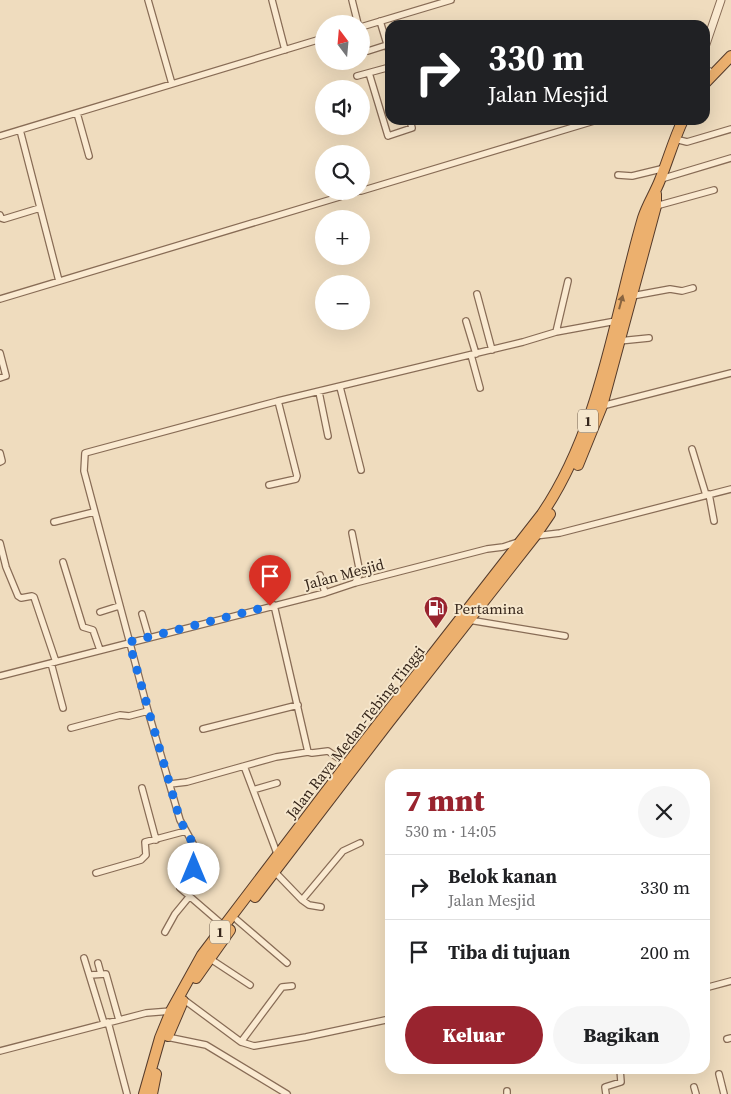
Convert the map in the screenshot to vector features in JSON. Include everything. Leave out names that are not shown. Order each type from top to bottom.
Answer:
[{"type":"highway","points":[[710,70],[731,56]]},
{"type":"highway","name":"Jalan Raya Medan-Tebing Tinggi","points":[[143,1094],[160,1038],[171,1012],[237,920],[275,872],[333,790],[347,764],[542,514],[566,475],[592,408],[644,217],[661,179],[681,125]]},
{"type":"highway","name":"Jalan Raya Medan-Tebing Tinggi","points":[[152,1094],[167,1037],[181,998],[202,955],[278,856],[333,790],[535,536],[573,477],[602,406],[656,206],[656,190]]},
{"type":"street","points":[[148,0],[172,84]]},
{"type":"street","points":[[272,0],[285,50]]},
{"type":"street","points":[[352,0],[356,15]]},
{"type":"street","points":[[370,24],[451,0]]},
{"type":"street","points":[[710,32],[721,0]]},
{"type":"street","points":[[380,21],[385,34]]},
{"type":"street","points":[[0,136],[315,41]]},
{"type":"street","points":[[370,50],[385,46]]},
{"type":"street","points":[[358,76],[385,68]]},
{"type":"street","points":[[369,73],[388,136],[412,128],[411,125]]},
{"type":"street","points":[[77,113],[90,156]]},
{"type":"street","points":[[370,188],[580,125]]},
{"type":"street","points":[[675,139],[687,142],[731,129]]},
{"type":"street","points":[[20,130],[59,281]]},
{"type":"street","points":[[661,179],[731,158]]},
{"type":"street","points":[[618,175],[632,176],[665,168]]},
{"type":"street","points":[[656,206],[714,190]]},
{"type":"street","points":[[0,299],[330,200]]},
{"type":"street","points":[[0,215],[1,218],[4,218],[40,208]]},
{"type":"street","points":[[556,332],[568,281]]},
{"type":"street","points":[[632,296],[670,289],[682,291],[692,288]]},
{"type":"street","points":[[477,294],[492,350]]},
{"type":"street","points":[[466,321],[480,388]]},
{"type":"street","points":[[224,926],[180,888],[194,869],[196,864],[193,858],[196,851],[180,820],[148,711],[84,471],[86,453],[278,401],[492,350],[556,332],[616,321]]},
{"type":"street","points":[[619,341],[649,338]]},
{"type":"street","points":[[0,353],[6,376],[0,378]]},
{"type":"street","points":[[602,406],[731,373]]},
{"type":"street","points":[[340,387],[361,470]]},
{"type":"street","points":[[318,392],[328,436]]},
{"type":"street","points":[[269,486],[296,479],[298,476],[278,401]]},
{"type":"street","points":[[692,449],[714,521]]},
{"type":"street","points":[[0,453],[2,461],[0,462]]},
{"type":"street","points":[[535,536],[560,533],[731,488]]},
{"type":"street","points":[[54,522],[94,512]]},
{"type":"street","points":[[352,533],[360,573],[355,583]]},
{"type":"street","name":"Jalan Mesjid","points":[[0,676],[487,549],[503,547],[520,541]]},
{"type":"street","points":[[0,543],[6,566],[18,596],[21,598],[34,597],[54,662],[63,708]]},
{"type":"street","points":[[64,562],[83,627],[94,631],[100,650]]},
{"type":"street","points":[[320,575],[325,592]]},
{"type":"street","points":[[274,605],[308,752]]},
{"type":"street","points":[[100,612],[119,606]]},
{"type":"street","points":[[142,614],[148,638]]},
{"type":"street","points":[[469,620],[565,636]]},
{"type":"street","points":[[203,729],[298,705]]},
{"type":"street","points":[[71,728],[120,715],[129,716],[148,711]]},
{"type":"street","points":[[170,784],[187,782],[276,756],[308,752],[328,751],[347,764]]},
{"type":"street","points":[[244,766],[278,856]]},
{"type":"street","points":[[253,790],[277,783]]},
{"type":"street","points":[[142,788],[156,840]]},
{"type":"street","points":[[96,873],[141,860],[146,856],[145,842],[186,831]]},
{"type":"street","points":[[302,900],[343,851],[360,843]]},
{"type":"street","points":[[275,872],[302,900],[309,905],[321,908]]},
{"type":"street","points":[[166,932],[175,914],[189,897]]},
{"type":"street","points":[[237,920],[287,963]]},
{"type":"street","points":[[84,958],[127,1094]]},
{"type":"street","points":[[209,958],[250,985]]},
{"type":"street","points":[[98,963],[101,974]]},
{"type":"street","points":[[90,975],[106,974],[119,1020]]},
{"type":"street","points":[[710,987],[731,981]]},
{"type":"street","points":[[241,1042],[282,987],[292,986]]},
{"type":"street","points":[[181,998],[241,1042],[248,1045],[259,1045],[385,1020]]},
{"type":"street","points":[[0,1051],[154,1011],[171,1012]]},
{"type":"street","points":[[167,1037],[211,1047],[287,1094]]},
{"type":"street","points":[[606,1094],[605,1087],[621,1082],[620,1074]]},
{"type":"street","points":[[719,1074],[724,1094]]},
{"type":"street","points":[[694,1086],[696,1094]]},
{"type":"place","name":"Pertamina","points":[[436,629]]},
{"type":"route","points":[[194,869],[196,864],[193,858],[196,849],[180,820],[129,642],[270,606]]}]
